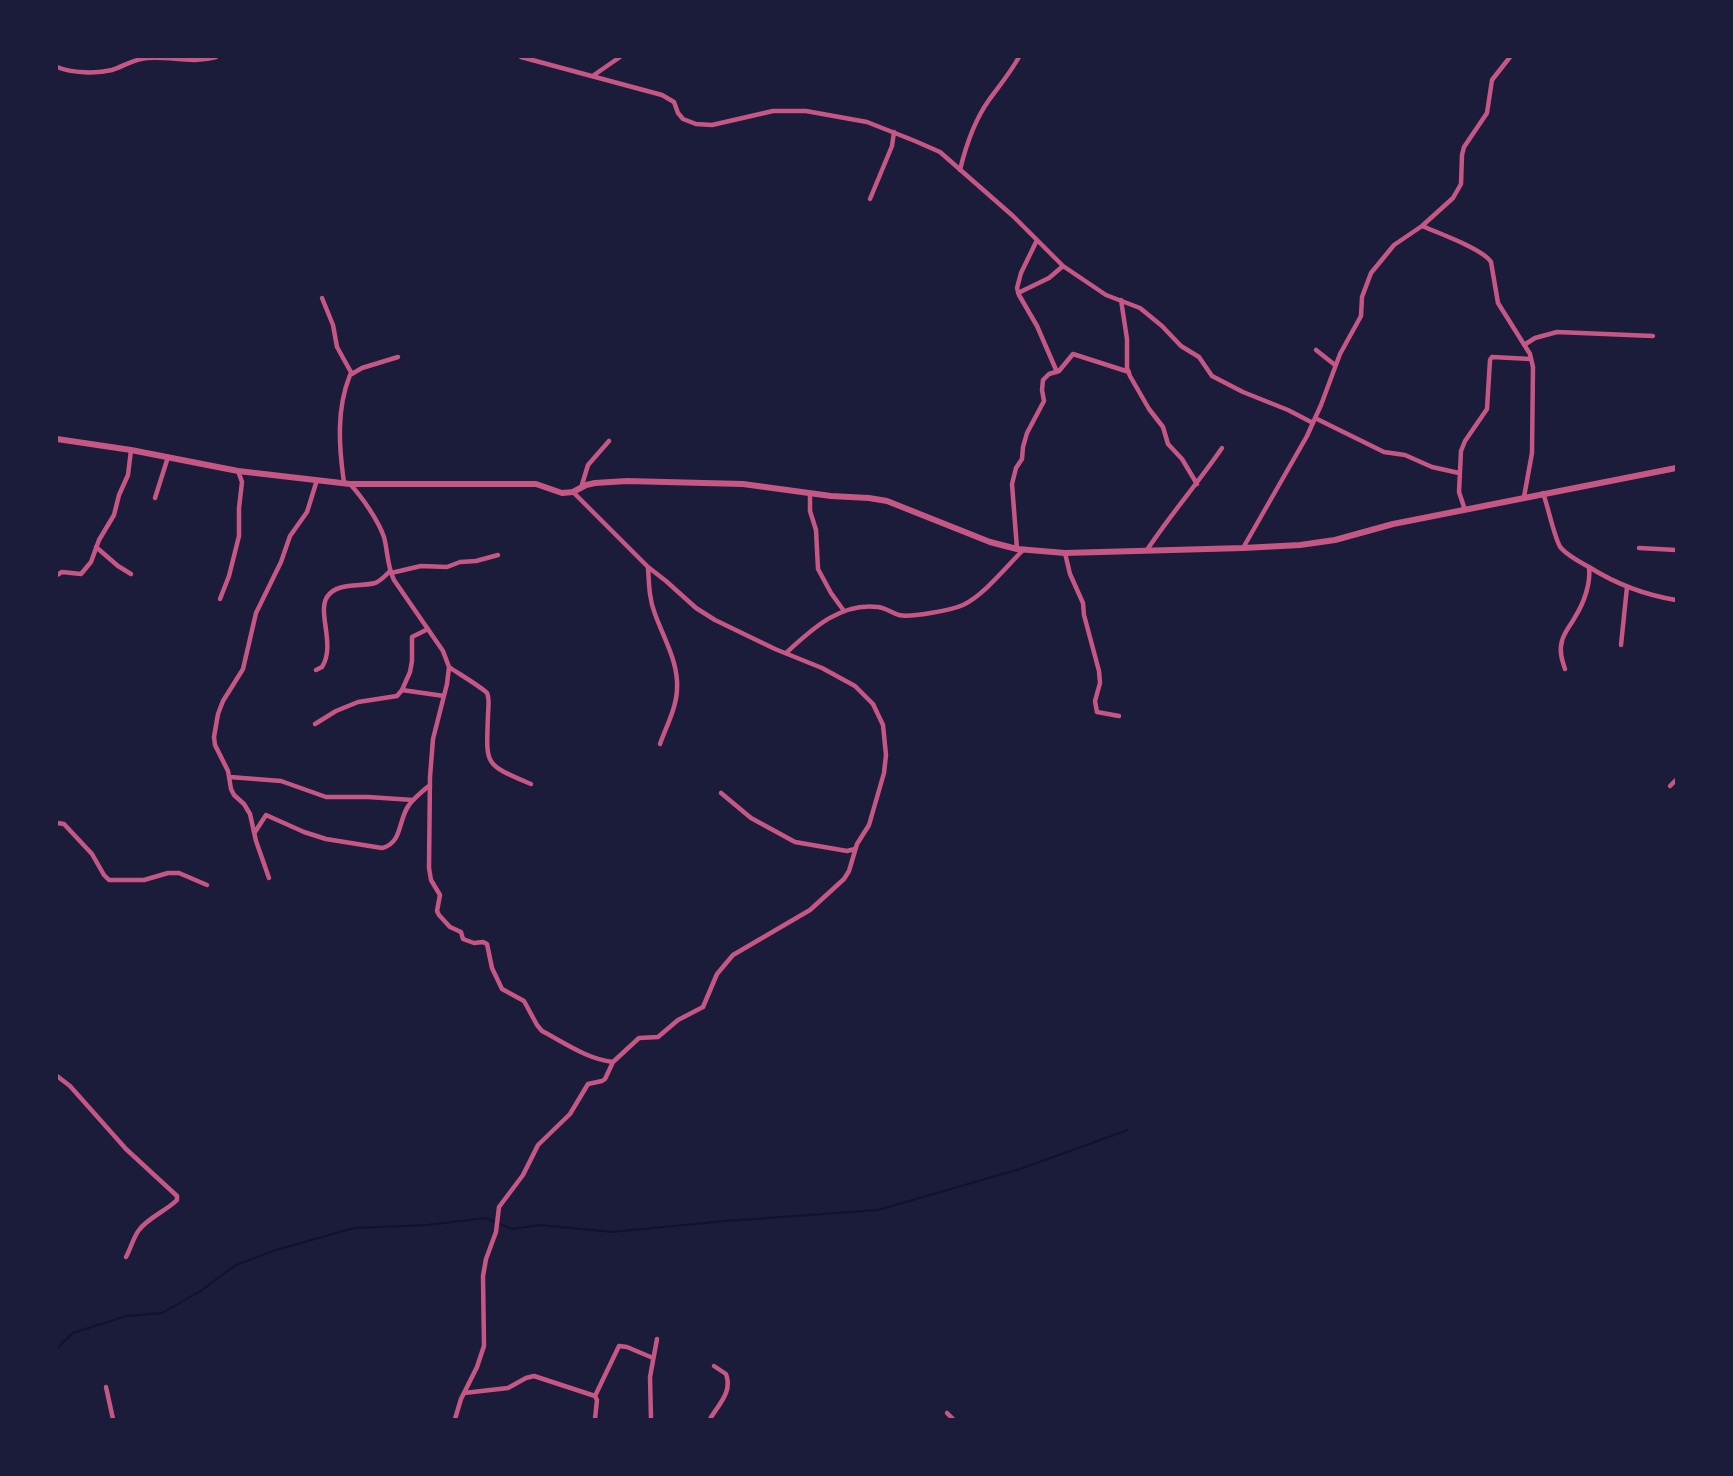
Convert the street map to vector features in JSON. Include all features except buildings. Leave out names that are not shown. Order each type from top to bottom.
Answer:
[{"type":"street","points":[[57,67],[92,72],[112,70],[128,62],[145,58],[188,61],[216,57]]},
{"type":"street","points":[[521,57],[594,75],[668,98],[674,102],[683,119],[696,124],[712,125],[773,111],[806,111],[867,122],[940,152],[1013,216],[1063,266],[1106,295],[1140,308],[1181,346],[1199,357],[1212,376],[1242,392],[1384,452],[1405,455],[1432,467],[1459,473]]},
{"type":"street","points":[[594,75],[620,57]]},
{"type":"street","points":[[960,170],[966,144],[978,118],[1019,57]]},
{"type":"street","points":[[1243,548],[1314,421],[1335,365],[1360,316],[1362,297],[1371,273],[1394,245],[1445,208],[1458,190],[1461,184],[1464,147],[1487,113],[1492,80],[1510,57]]},
{"type":"street","points":[[870,199],[892,146],[894,132]]},
{"type":"street","points":[[1422,226],[1488,257],[1491,262],[1498,303],[1531,359],[1533,440],[1524,497]]},
{"type":"street","points":[[1037,240],[1021,273],[1017,288],[1057,372]]},
{"type":"street","points":[[1018,293],[1049,278],[1063,266]]},
{"type":"street","points":[[322,298],[333,325],[337,347],[352,374]]},
{"type":"street","points":[[1121,300],[1129,372],[1145,404],[1163,427],[1168,444],[1182,459],[1197,484]]},
{"type":"street","points":[[1524,345],[1545,334],[1557,332],[1653,336]]},
{"type":"street","points":[[1316,350],[1335,365]]},
{"type":"street","points":[[1021,549],[1012,484],[1016,468],[1022,459],[1028,433],[1044,401],[1043,380],[1049,374],[1057,372],[1073,354],[1129,372]]},
{"type":"street","points":[[398,357],[362,368],[352,374],[346,385],[340,413],[341,460],[347,484],[365,504],[384,537],[390,572],[443,651],[448,667],[444,696],[433,739],[430,785],[429,868],[431,880],[440,895],[437,911],[450,927],[461,932],[463,939],[487,944],[492,968],[502,989],[524,1001],[542,1031],[602,1061],[613,1062]]},
{"type":"street","points":[[1465,510],[1459,492],[1461,451],[1465,441],[1487,410],[1491,358],[1531,359]]},
{"type":"street","points":[[57,439],[131,450],[238,471],[347,484],[536,483],[562,493],[573,492],[595,483],[627,481],[743,484],[887,501],[990,542],[1021,549],[1065,553],[1300,545],[1335,540],[1393,524],[1543,493],[1676,468]]},
{"type":"street","points":[[581,488],[588,465],[609,441]]},
{"type":"street","points":[[1147,550],[1222,448]]},
{"type":"street","points":[[57,574],[62,572],[81,574],[91,562],[96,547],[114,515],[119,495],[128,475],[131,450]]},
{"type":"street","points":[[155,498],[168,457]]},
{"type":"street","points":[[220,599],[229,576],[239,536],[242,482],[238,471]]},
{"type":"street","points":[[269,878],[256,841],[250,814],[231,789],[230,777],[215,745],[214,737],[218,714],[226,693],[243,669],[256,613],[291,536],[307,512],[317,480]]},
{"type":"street","points":[[455,1419],[484,1346],[483,1276],[496,1232],[499,1207],[524,1175],[538,1145],[570,1114],[588,1084],[605,1078],[613,1062],[639,1038],[658,1037],[678,1020],[703,1007],[717,974],[733,956],[810,910],[844,879],[855,849],[869,825],[884,773],[886,755],[883,725],[873,704],[855,686],[822,668],[715,620],[696,608],[648,567],[573,492]]},
{"type":"street","points":[[810,493],[810,511],[816,530],[818,569],[844,611]]},
{"type":"street","points":[[1543,493],[1550,510],[1556,540],[1561,548],[1610,580],[1676,600]]},
{"type":"street","points":[[96,547],[131,574]]},
{"type":"street","points":[[1639,548],[1676,550]]},
{"type":"street","points":[[786,653],[818,624],[844,611],[860,607],[877,607],[903,616],[945,611],[963,605],[975,597],[1021,549]]},
{"type":"street","points":[[1065,553],[1070,574],[1083,603],[1098,671],[1100,683],[1095,708],[1097,712],[1119,716]]},
{"type":"street","points":[[315,670],[322,667],[328,653],[326,598],[332,592],[376,582],[390,572],[422,566],[447,567],[460,562],[476,561],[498,555]]},
{"type":"street","points":[[648,567],[654,612],[675,665],[677,689],[675,702],[660,744]]},
{"type":"street","points":[[1565,669],[1561,644],[1563,636],[1584,600],[1589,567]]},
{"type":"street","points":[[1621,645],[1627,587]]},
{"type":"street","points":[[315,724],[346,707],[364,701],[397,696],[410,672],[412,637],[428,629]]},
{"type":"street","points":[[448,667],[487,693],[489,706],[487,750],[493,765],[531,784]]},
{"type":"street","points":[[402,690],[444,696]]},
{"type":"street","points":[[230,777],[281,781],[326,797],[413,800]]},
{"type":"street","points":[[1670,786],[1676,780]]},
{"type":"street","points":[[255,832],[266,815],[326,839],[382,848],[393,843],[408,806],[430,785]]},
{"type":"street","points":[[721,793],[751,818],[795,842],[847,851],[855,849]]},
{"type":"street","points":[[57,823],[64,824],[92,854],[99,862],[104,876],[109,880],[144,880],[168,873],[179,873],[207,885]]},
{"type":"street","points":[[57,1076],[70,1086],[137,1161],[177,1196],[174,1203],[158,1212],[141,1227],[126,1257]]},
{"type":"street","points":[[651,1419],[649,1389],[657,1339]]},
{"type":"street","points":[[595,1419],[597,1400],[595,1396],[619,1346],[653,1358]]},
{"type":"street","points":[[710,1419],[723,1400],[728,1384],[726,1374],[714,1366]]},
{"type":"street","points":[[464,1393],[508,1388],[526,1378],[534,1377],[595,1396]]},
{"type":"street","points":[[106,1387],[113,1419]]},
{"type":"street","points":[[947,1413],[953,1419]]},
{"type":"waterway","points":[[57,1348],[73,1333],[126,1316],[162,1313],[199,1292],[236,1265],[276,1250],[354,1228],[427,1225],[486,1218],[512,1229],[540,1225],[612,1232],[878,1210],[1020,1169],[1128,1130]]}]
